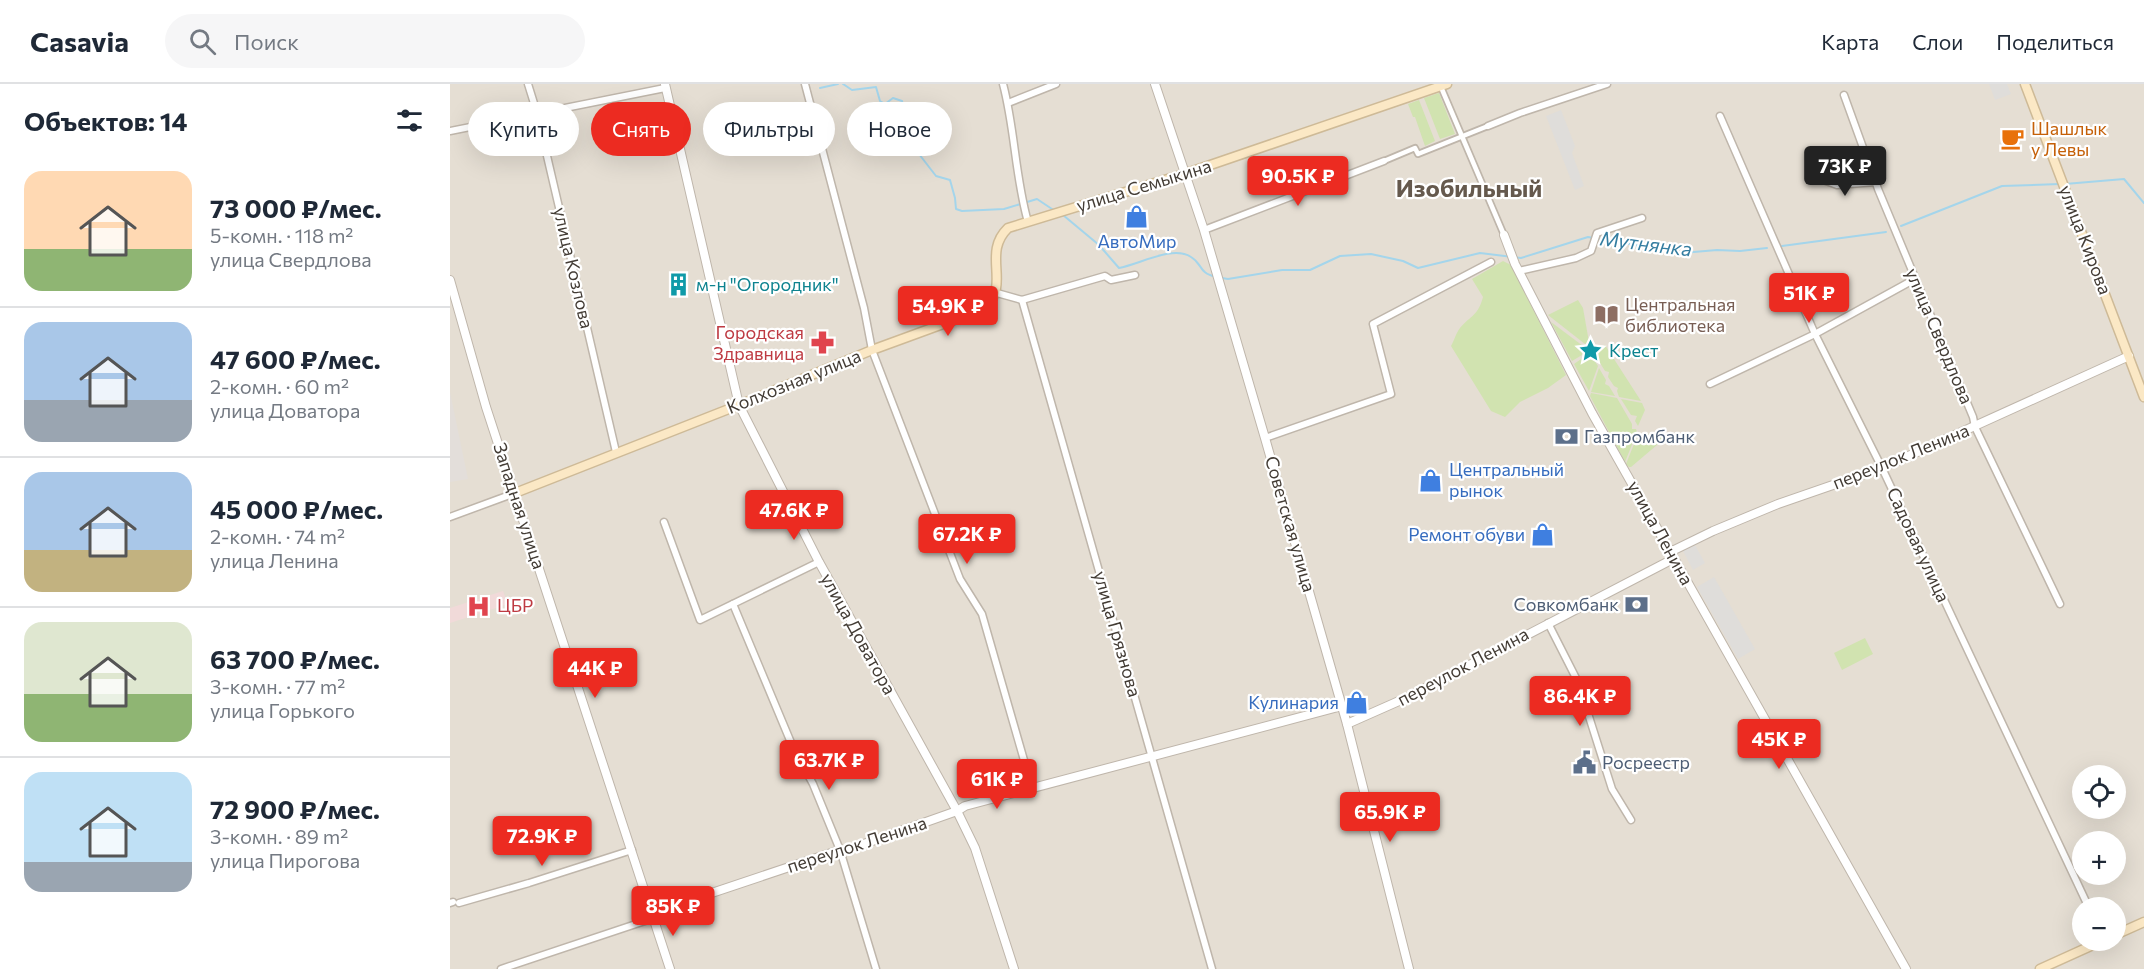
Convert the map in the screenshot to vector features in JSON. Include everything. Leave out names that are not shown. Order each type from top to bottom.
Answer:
[{"type":"main road","name":"улица Кирова","points":[[2025,84],[2144,397]]},
{"type":"main road","name":"улица Семыкина","points":[[997,293],[997,243],[1008,228],[1184,174],[1443,85]]},
{"type":"main road","name":"Колхозная улица","points":[[515,493],[872,350],[984,309],[993,302],[997,293]]},
{"type":"main road","points":[[2126,930],[2144,922]]},
{"type":"main road","points":[[2040,969],[2080,951]]},
{"type":"street","name":"улица Козлова","points":[[528,84],[534,102]]},
{"type":"street","points":[[805,84],[864,308],[872,350],[960,579],[982,614],[1032,788]]},
{"type":"street","points":[[1004,84],[1021,198],[1028,222]]},
{"type":"street","points":[[1008,103],[1056,84]]},
{"type":"street","name":"Советская улица","points":[[1155,84],[1204,230],[1342,706],[1409,969]]},
{"type":"street","points":[[1204,230],[1416,148],[1418,154],[1520,113],[1607,84]]},
{"type":"street","name":"улица Ленина","points":[[1443,85],[1461,136],[1517,267],[1592,413],[1906,969]]},
{"type":"street","points":[[579,104],[665,86]]},
{"type":"street","name":"улица Доватора","points":[[665,86],[739,405],[819,562],[957,811],[975,848],[1014,969]]},
{"type":"street","name":"улица Свердлова","points":[[1844,95],[1876,182],[1973,417],[1975,427],[2060,604]]},
{"type":"street","name":"Садовая улица","points":[[1720,116],[1815,334],[1882,468],[2084,897]]},
{"type":"street","points":[[450,131],[468,127]]},
{"type":"street","name":"улица Козлова","points":[[547,156],[616,452]]},
{"type":"street","points":[[1818,178],[1837,185],[1876,182]]},
{"type":"street","points":[[1517,267],[1576,258],[1591,251],[1597,233],[1642,218]]},
{"type":"street","points":[[1265,438],[1391,394],[1373,324],[1491,262]]},
{"type":"street","points":[[997,293],[1022,300],[1105,276],[1111,279],[1135,275]]},
{"type":"street","points":[[1710,384],[1815,334],[1915,279]]},
{"type":"street","name":"Западная улица","points":[[450,280],[486,407],[670,969]]},
{"type":"street","name":"улица Грязнова","points":[[1022,300],[1212,969]]},
{"type":"street","name":"переулок Ленина","points":[[1347,724],[1408,697],[1548,623],[1713,531],[1778,504],[1882,468],[2129,356]]},
{"type":"street","name":"Колхозная улица","points":[[450,517],[515,493]]},
{"type":"street","points":[[664,522],[700,620],[819,562]]},
{"type":"street","points":[[733,604],[792,745],[813,784],[840,850],[876,969]]},
{"type":"street","points":[[1548,623],[1578,682],[1612,789],[1631,820]]},
{"type":"street","name":"переулок Ленина","points":[[501,969],[840,850],[844,851],[957,811],[965,806],[1342,706]]},
{"type":"street","points":[[454,903],[632,850]]},
{"type":"shaded area","name":"Изобильный","points":[[450,84],[2144,84],[2144,969],[450,969]]},
{"type":"shaded area","points":[[1989,84],[2007,84],[2011,94],[1995,100]]},
{"type":"shaded area","points":[[1561,110],[1575,146],[1572,153],[1584,186],[1575,190],[1546,116]]},
{"type":"shaded area","points":[[450,392],[468,479],[450,482]]},
{"type":"shaded area","points":[[1695,545],[1705,563],[1693,570],[1683,551]]},
{"type":"shaded area","points":[[1714,577],[1755,649],[1738,659],[1697,587]]},
{"type":"shaded area","name":"ЦБР","points":[[503,591],[508,604],[450,623],[450,608]]},
{"type":"green space","points":[[1439,93],[1455,134],[1440,139],[1424,98]]},
{"type":"green space","points":[[1419,100],[1435,141],[1425,146],[1408,104]]},
{"type":"green space","points":[[1503,261],[1511,265],[1566,375],[1548,388],[1520,402],[1505,417],[1491,411],[1451,346],[1457,332],[1479,308],[1483,297],[1472,279]]},
{"type":"green space","points":[[1578,300],[1583,308],[1589,342],[1585,344],[1548,315]]},
{"type":"green space","points":[[1551,322],[1583,346],[1582,355],[1572,361]]},
{"type":"green space","points":[[1605,345],[1641,401],[1619,397],[1618,388],[1608,377],[1609,372],[1605,371],[1597,358],[1600,348]]},
{"type":"green space","points":[[1584,357],[1594,360],[1598,366],[1589,391],[1574,364]]},
{"type":"green space","points":[[1599,368],[1606,380],[1605,384],[1615,396],[1591,392]]},
{"type":"green space","points":[[1591,393],[1617,398],[1632,424],[1632,429],[1636,429],[1637,432],[1625,462],[1590,396]]},
{"type":"green space","points":[[1621,399],[1642,403],[1645,410],[1638,426],[1635,421],[1637,416],[1631,415]]},
{"type":"green space","points":[[1645,434],[1662,436],[1664,439],[1629,467],[1626,464],[1636,439]]},
{"type":"green space","points":[[1865,638],[1873,654],[1842,670],[1834,653]]},
{"type":"waterway","name":"Мутнянка","points":[[820,88],[838,84]]},
{"type":"waterway","name":"Мутнянка","points":[[843,84],[852,90],[876,87],[880,101],[885,104],[893,98],[902,101],[904,109],[900,121],[905,136],[936,176],[950,180],[956,209],[962,211],[1004,209],[1037,199],[1055,211]]},
{"type":"waterway","name":"Мутнянка","points":[[2065,184],[2124,179],[2144,203]]},
{"type":"waterway","name":"Мутнянка","points":[[1901,226],[2002,186],[2060,184]]},
{"type":"waterway","name":"Мутнянка","points":[[1063,215],[1099,245],[1119,268],[1175,253],[1191,257],[1203,271],[1216,277]]},
{"type":"waterway","name":"Мутнянка","points":[[1782,246],[1886,232]]},
{"type":"waterway","name":"Мутнянка","points":[[1222,278],[1282,270],[1310,270],[1340,256],[1371,254],[1403,261],[1418,268],[1480,253],[1521,258],[1588,237],[1682,253],[1767,248]]},
{"type":"place","name":"Шашлык у Левы","points":[[2013,139]]},
{"type":"place","name":"АвтоМир","points":[[1137,216]]},
{"type":"place","name":"м-н \"Огородник\"","points":[[678,285]]},
{"type":"place","name":"Центральная библиотека","points":[[1607,315]]},
{"type":"place","name":"Городская Здравница","points":[[822,343]]},
{"type":"place","name":"Крест","points":[[1591,351]]},
{"type":"place","name":"Газпромбанк","points":[[1566,437]]},
{"type":"place","name":"Центральный рынок","points":[[1431,480]]},
{"type":"place","name":"Ремонт обуви","points":[[1543,535]]},
{"type":"place","name":"Совкомбанк","points":[[1637,605]]},
{"type":"place","name":"ЦБР","points":[[479,606]]},
{"type":"place","name":"Кулинария","points":[[1357,703]]},
{"type":"place","name":"Росреестр","points":[[1584,763]]},
{"type":"district","name":"Изобильный","points":[[1469,189]]}]
